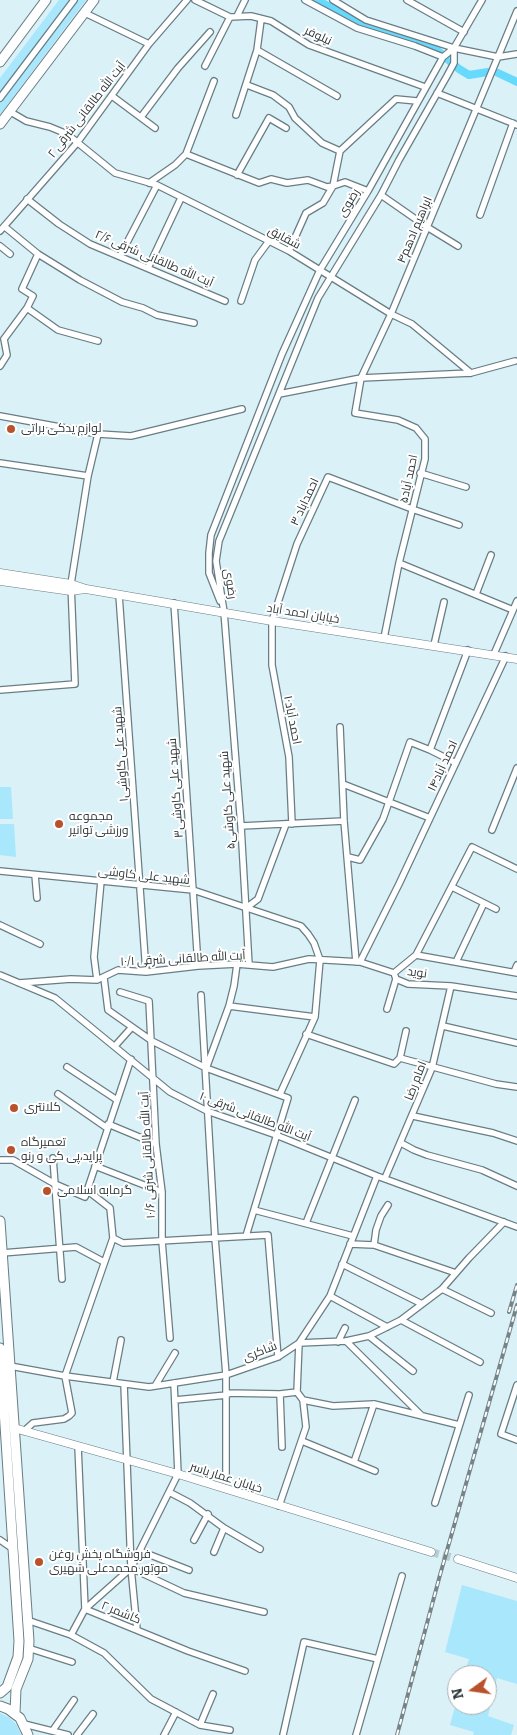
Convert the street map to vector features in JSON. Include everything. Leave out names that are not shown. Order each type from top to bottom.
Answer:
[{"type":"main road","points":[[0,62],[46,0]]},
{"type":"main road","points":[[0,124],[94,0]]},
{"type":"main road","name":"خیابان احمد آباد","points":[[0,573],[71,588]]},
{"type":"main road","name":"خیابان احمد آباد","points":[[0,581],[86,589],[517,658]]},
{"type":"main road","points":[[0,1221],[4,1366],[3,1421],[13,1549],[18,1649],[18,1657],[7,1687],[1,1691]]},
{"type":"main road","points":[[0,1348],[14,1428],[27,1620],[28,1659],[16,1689],[15,1713]]},
{"type":"main road","name":"خیابان عمار یاسر","points":[[14,1428],[178,1474],[431,1552]]},
{"type":"main road","points":[[458,1559],[517,1578]]},
{"type":"main road","points":[[0,1706],[15,1713],[24,1724],[28,1735]]},
{"type":"street","points":[[0,98],[74,0]]},
{"type":"street","name":"آیت الله طالقانی شرقی ۲","points":[[2,229],[78,143],[149,44],[187,0]]},
{"type":"street","points":[[195,0],[230,17],[204,66]]},
{"type":"street","points":[[237,16],[245,0]]},
{"type":"street","points":[[305,0],[357,28],[415,46],[442,57]]},
{"type":"street","points":[[333,0],[366,20],[454,48],[498,57],[517,54]]},
{"type":"street","points":[[407,0],[420,3],[464,32]]},
{"type":"street","name":"رضوی","points":[[224,612],[210,573],[209,553],[211,535],[282,354],[320,270],[368,191],[442,57],[454,48],[482,0]]},
{"type":"street","name":"ابراهیم ادهم۴","points":[[361,378],[391,314],[517,11]]},
{"type":"street","points":[[85,13],[149,44]]},
{"type":"street","name":"نیلوفر","points":[[230,17],[251,16],[271,21],[309,45],[425,87]]},
{"type":"street","points":[[236,116],[257,50],[262,20]]},
{"type":"street","points":[[141,118],[178,68],[210,32]]},
{"type":"street","name":"رضوی","points":[[224,612],[216,561],[219,541],[318,298],[381,195],[454,63],[454,48]]},
{"type":"street","points":[[257,50],[337,96]]},
{"type":"street","points":[[150,183],[175,165],[186,154],[214,81]]},
{"type":"street","points":[[247,85],[273,95],[289,106],[295,118],[322,143],[340,152]]},
{"type":"street","points":[[436,93],[515,124],[480,215]]},
{"type":"street","points":[[112,96],[156,128]]},
{"type":"street","points":[[289,251],[306,213],[323,203],[333,186],[340,152],[396,99],[417,101]]},
{"type":"street","name":"شقایق","points":[[9,112],[26,121],[50,127],[67,134],[115,173],[157,185],[289,251],[391,314],[412,324],[470,373]]},
{"type":"street","points":[[237,175],[269,118],[286,128]]},
{"type":"street","points":[[186,154],[259,183],[271,179],[287,182],[308,180],[327,187],[345,182],[368,191]]},
{"type":"street","points":[[388,154],[399,160]]},
{"type":"street","points":[[120,256],[157,185]]},
{"type":"street","points":[[381,195],[458,246]]},
{"type":"street","points":[[148,268],[181,198]]},
{"type":"street","name":"آیت الله طالقانی شرقی ۲/۶","points":[[27,199],[59,224],[90,244],[225,301]]},
{"type":"street","points":[[2,229],[80,280],[122,302],[143,308],[157,315],[194,323]]},
{"type":"street","points":[[241,301],[255,260],[269,241]]},
{"type":"street","points":[[0,246],[10,254]]},
{"type":"street","points":[[0,366],[7,356],[2,338],[27,308],[33,296],[22,288],[38,254]]},
{"type":"street","points":[[27,308],[58,330],[98,341]]},
{"type":"street","points":[[279,394],[361,378],[470,373],[515,361]]},
{"type":"street","name":"احمد آباد۵","points":[[361,378],[355,413],[398,420],[416,428],[425,439],[425,459],[399,563],[384,638]]},
{"type":"street","points":[[0,416],[98,434],[131,436],[242,409]]},
{"type":"street","points":[[0,690],[76,684],[71,588],[88,476],[98,434]]},
{"type":"street","points":[[0,463],[88,476]]},
{"type":"street","points":[[420,473],[466,487]]},
{"type":"street","name":"احمداباد ۳","points":[[272,620],[297,544],[328,477],[412,509]]},
{"type":"street","points":[[412,509],[459,525]]},
{"type":"street","points":[[476,594],[491,556]]},
{"type":"street","points":[[399,563],[513,610]]},
{"type":"street","name":"شهید علی کاوشی۱","points":[[119,595],[146,972]]},
{"type":"street","points":[[494,654],[517,601]]},
{"type":"street","points":[[434,645],[444,602]]},
{"type":"street","name":"شهید علی کاوشی۳","points":[[174,603],[198,966]]},
{"type":"street","name":"شهید علی کاوشی۵","points":[[224,612],[241,826],[249,965]]},
{"type":"street","name":"احمد آباد۱۰","points":[[272,620],[272,665],[289,757],[289,824]]},
{"type":"street","points":[[430,750],[468,650]]},
{"type":"street","name":"احمد آباد۱۴","points":[[358,962],[399,884],[506,656]]},
{"type":"street","points":[[340,727],[344,821],[358,962]]},
{"type":"street","points":[[348,857],[360,860],[383,819],[410,742],[456,763]]},
{"type":"street","points":[[492,830],[517,768]]},
{"type":"street","points":[[343,784],[430,818]]},
{"type":"street","points":[[241,826],[344,821]]},
{"type":"street","points":[[246,908],[258,899],[289,824]]},
{"type":"street","points":[[386,1009],[395,976],[416,956],[472,847],[516,868]]},
{"type":"street","name":"شهید علی کاوشی","points":[[0,871],[193,890],[301,926],[314,943],[320,960]]},
{"type":"street","points":[[35,875],[37,898]]},
{"type":"street","points":[[97,980],[94,957],[101,881]]},
{"type":"street","points":[[452,887],[496,909]]},
{"type":"street","points":[[456,962],[484,903]]},
{"type":"street","points":[[0,925],[40,944]]},
{"type":"street","points":[[416,956],[515,973],[517,965]]},
{"type":"street","name":"آیت الله طالقانی شرقی ۱۰/۱","points":[[18,983],[71,979],[97,980],[118,970],[146,972],[237,964],[274,967],[309,959],[320,960]]},
{"type":"street","points":[[280,1094],[306,1034],[316,1017],[320,960]]},
{"type":"street","name":"نوید","points":[[320,960],[358,962],[395,976],[408,984],[451,986],[517,996]]},
{"type":"street","points":[[206,1068],[229,1006],[237,964]]},
{"type":"street","name":"آیت الله طالقانی شرقی ۱۰","points":[[0,975],[55,998],[170,1092],[207,1111],[276,1135],[377,1176],[517,1227]]},
{"type":"street","points":[[104,978],[108,1010],[152,1041],[206,1068],[288,1098],[246,1236]]},
{"type":"street","name":"امام رضا","points":[[385,1178],[432,1068],[451,986]]},
{"type":"street","name":"آیت الله طالقانی شرقی ۱۰/۶","points":[[120,992],[149,1001],[156,1144],[162,1192],[162,1241],[170,1338]]},
{"type":"street","points":[[201,995],[215,1238],[226,1375],[226,1477]]},
{"type":"street","points":[[229,1006],[316,1017]]},
{"type":"street","points":[[443,1026],[517,1043]]},
{"type":"street","points":[[115,1046],[132,1027]]},
{"type":"street","points":[[306,1034],[394,1064],[400,1058],[406,1031]]},
{"type":"street","points":[[400,1058],[496,1084],[517,1087]]},
{"type":"street","points":[[0,1160],[13,1160],[55,1184],[85,1198],[94,1166],[131,1059]]},
{"type":"street","points":[[67,1066],[117,1100]]},
{"type":"street","points":[[58,1094],[108,1126],[156,1144]]},
{"type":"street","points":[[306,1223],[354,1100]]},
{"type":"street","points":[[413,1116],[493,1133],[517,1141]]},
{"type":"street","points":[[401,1143],[427,1155],[482,1170],[517,1186]]},
{"type":"street","points":[[54,1158],[62,1278]]},
{"type":"street","points":[[94,1166],[162,1192]]},
{"type":"street","points":[[279,1506],[306,1427],[303,1400],[297,1392],[299,1343],[330,1296],[377,1176]]},
{"type":"street","points":[[24,1431],[33,1423],[64,1419],[71,1415],[71,1405],[65,1376],[113,1238],[110,1208],[88,1192]]},
{"type":"street","points":[[374,1245],[376,1230],[381,1216],[388,1206]]},
{"type":"street","points":[[254,1210],[353,1236]]},
{"type":"street","points":[[299,1343],[338,1342],[369,1336],[400,1320],[442,1289],[504,1222]]},
{"type":"street","points":[[113,1238],[123,1243],[268,1235],[278,1357]]},
{"type":"street","points":[[350,1244],[374,1245],[456,1273]]},
{"type":"street","points":[[2,1253],[76,1247],[104,1262]]},
{"type":"street","points":[[342,1264],[422,1304]]},
{"type":"street","points":[[442,1289],[491,1313]]},
{"type":"street","points":[[330,1296],[387,1327]]},
{"type":"street","points":[[400,1320],[480,1362]]},
{"type":"street","points":[[338,1342],[345,1328]]},
{"type":"street","points":[[369,1336],[413,1371]]},
{"type":"street","points":[[113,1382],[121,1340]]},
{"type":"street","points":[[346,1341],[422,1416]]},
{"type":"street","name":"شاکری","points":[[4,1366],[149,1387],[226,1375],[278,1357],[299,1343]]},
{"type":"street","points":[[155,1386],[175,1353]]},
{"type":"street","points":[[71,1635],[85,1609],[131,1568],[178,1474],[174,1383]]},
{"type":"street","points":[[124,1384],[131,1568],[137,1630]]},
{"type":"street","points":[[517,1385],[501,1434],[517,1440]]},
{"type":"street","points":[[175,1400],[226,1394],[280,1394],[297,1392]]},
{"type":"street","points":[[280,1394],[282,1447]]},
{"type":"street","points":[[435,1503],[469,1394]]},
{"type":"street","points":[[303,1400],[333,1406],[374,1404],[459,1426]]},
{"type":"street","points":[[354,1462],[374,1404]]},
{"type":"street","points":[[302,1440],[375,1471]]},
{"type":"street","name":"کاشمر ۲","points":[[78,1446],[85,1609],[188,1651],[245,1671]]},
{"type":"street","points":[[169,1492],[208,1514],[224,1528],[260,1550]]},
{"type":"street","points":[[194,1540],[208,1514]]},
{"type":"street","points":[[214,1552],[224,1528]]},
{"type":"street","points":[[0,1540],[13,1549]]},
{"type":"street","points":[[140,1551],[189,1570]]},
{"type":"street","points":[[131,1568],[184,1593],[264,1612]]},
{"type":"street","points":[[356,1735],[402,1576]]},
{"type":"street","points":[[27,1620],[71,1635],[104,1653],[151,1699],[200,1725],[230,1730]]},
{"type":"street","points":[[282,1735],[304,1642],[378,1659]]},
{"type":"street","points":[[28,1648],[72,1662]]},
{"type":"street","points":[[200,1725],[213,1694]]},
{"type":"street","points":[[53,1730],[74,1700]]},
{"type":"street","points":[[164,1735],[176,1712]]},
{"type":"street","points":[[77,1735],[93,1714]]},
{"type":"street","points":[[24,1724],[68,1735]]},
{"type":"shaded area","points":[[59,0],[86,0],[0,115],[0,78]]},
{"type":"shaded area","points":[[0,787],[11,787],[13,819],[0,819]]},
{"type":"shaded area","points":[[0,824],[14,824],[16,857],[0,855]]},
{"type":"shaded area","points":[[462,1585],[517,1601],[517,1684],[497,1678],[497,1665],[467,1665],[469,1659],[445,1652]]},
{"type":"shaded area","points":[[0,1713],[10,1718],[17,1725],[21,1735],[0,1735]]},
{"type":"shaded area","points":[[453,1715],[488,1715],[514,1725],[511,1735],[473,1735],[474,1732],[450,1725]]},
{"type":"waterway","points":[[316,0],[363,23],[422,42],[438,51],[469,75],[488,72]]},
{"type":"waterway","points":[[498,73],[517,82]]},
{"type":"tunnel","points":[[431,1552],[458,1559]]},
{"type":"railway","points":[[509,1312],[517,1285]]},
{"type":"railway","points":[[397,1735],[440,1575],[517,1305]]},
{"type":"place","name":"لوازم یدکی براتی","points":[[11,429]]},
{"type":"place","name":"مجموعه ورزشی توانیر","points":[[59,824]]},
{"type":"place","name":"کلانتری","points":[[14,1108]]},
{"type":"place","name":"تعمیرگاه پراید،پی کی و رنو","points":[[11,1150]]},
{"type":"place","name":"گرمابه اسلامی","points":[[47,1191]]},
{"type":"place","name":"فروشگاه پخش روغن موتور محمدعلی شهیری","points":[[39,1562]]}]
